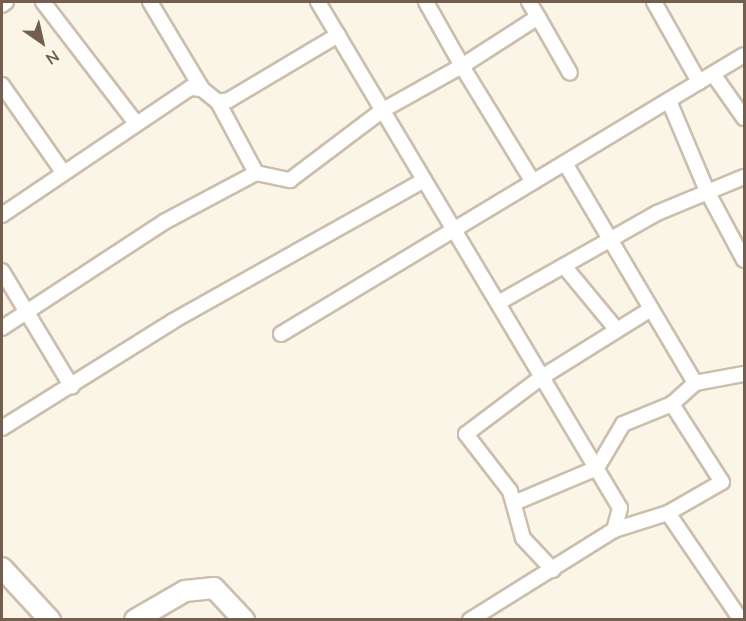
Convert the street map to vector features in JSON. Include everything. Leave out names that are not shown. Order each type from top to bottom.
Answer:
[{"type":"street","points":[[2,5],[6,2]]},
{"type":"street","points":[[43,2],[136,123]]},
{"type":"street","points":[[150,2],[202,89],[218,102],[256,173]]},
{"type":"street","points":[[318,2],[621,508],[614,530]]},
{"type":"street","points":[[426,2],[533,182]]},
{"type":"street","points":[[529,2],[570,74]]},
{"type":"street","points":[[654,2],[699,82]]},
{"type":"street","points":[[2,328],[164,222],[256,173],[290,180],[382,110],[462,66],[538,17]]},
{"type":"street","points":[[218,102],[240,95],[338,35]]},
{"type":"street","points":[[281,334],[744,55]]},
{"type":"street","points":[[713,74],[744,118]]},
{"type":"street","points":[[2,85],[63,172]]},
{"type":"street","points":[[2,214],[190,88],[202,89]]},
{"type":"street","points":[[669,101],[707,190],[743,251]]},
{"type":"street","points":[[565,163],[694,382]]},
{"type":"street","points":[[498,303],[707,190],[744,177]]},
{"type":"street","points":[[2,428],[72,387],[174,321],[424,180]]},
{"type":"street","points":[[564,266],[617,330]]},
{"type":"street","points":[[2,271],[25,313],[72,387]]},
{"type":"street","points":[[553,570],[523,538],[510,491],[466,434],[542,376],[651,309]]},
{"type":"street","points":[[514,503],[597,468],[623,424],[672,404],[694,382],[744,374]]},
{"type":"street","points":[[470,620],[614,530],[668,513],[722,482],[672,404]]},
{"type":"street","points":[[668,513],[741,620]]},
{"type":"street","points":[[2,568],[50,620]]},
{"type":"street","points":[[135,620],[185,591],[214,588],[244,620]]}]
